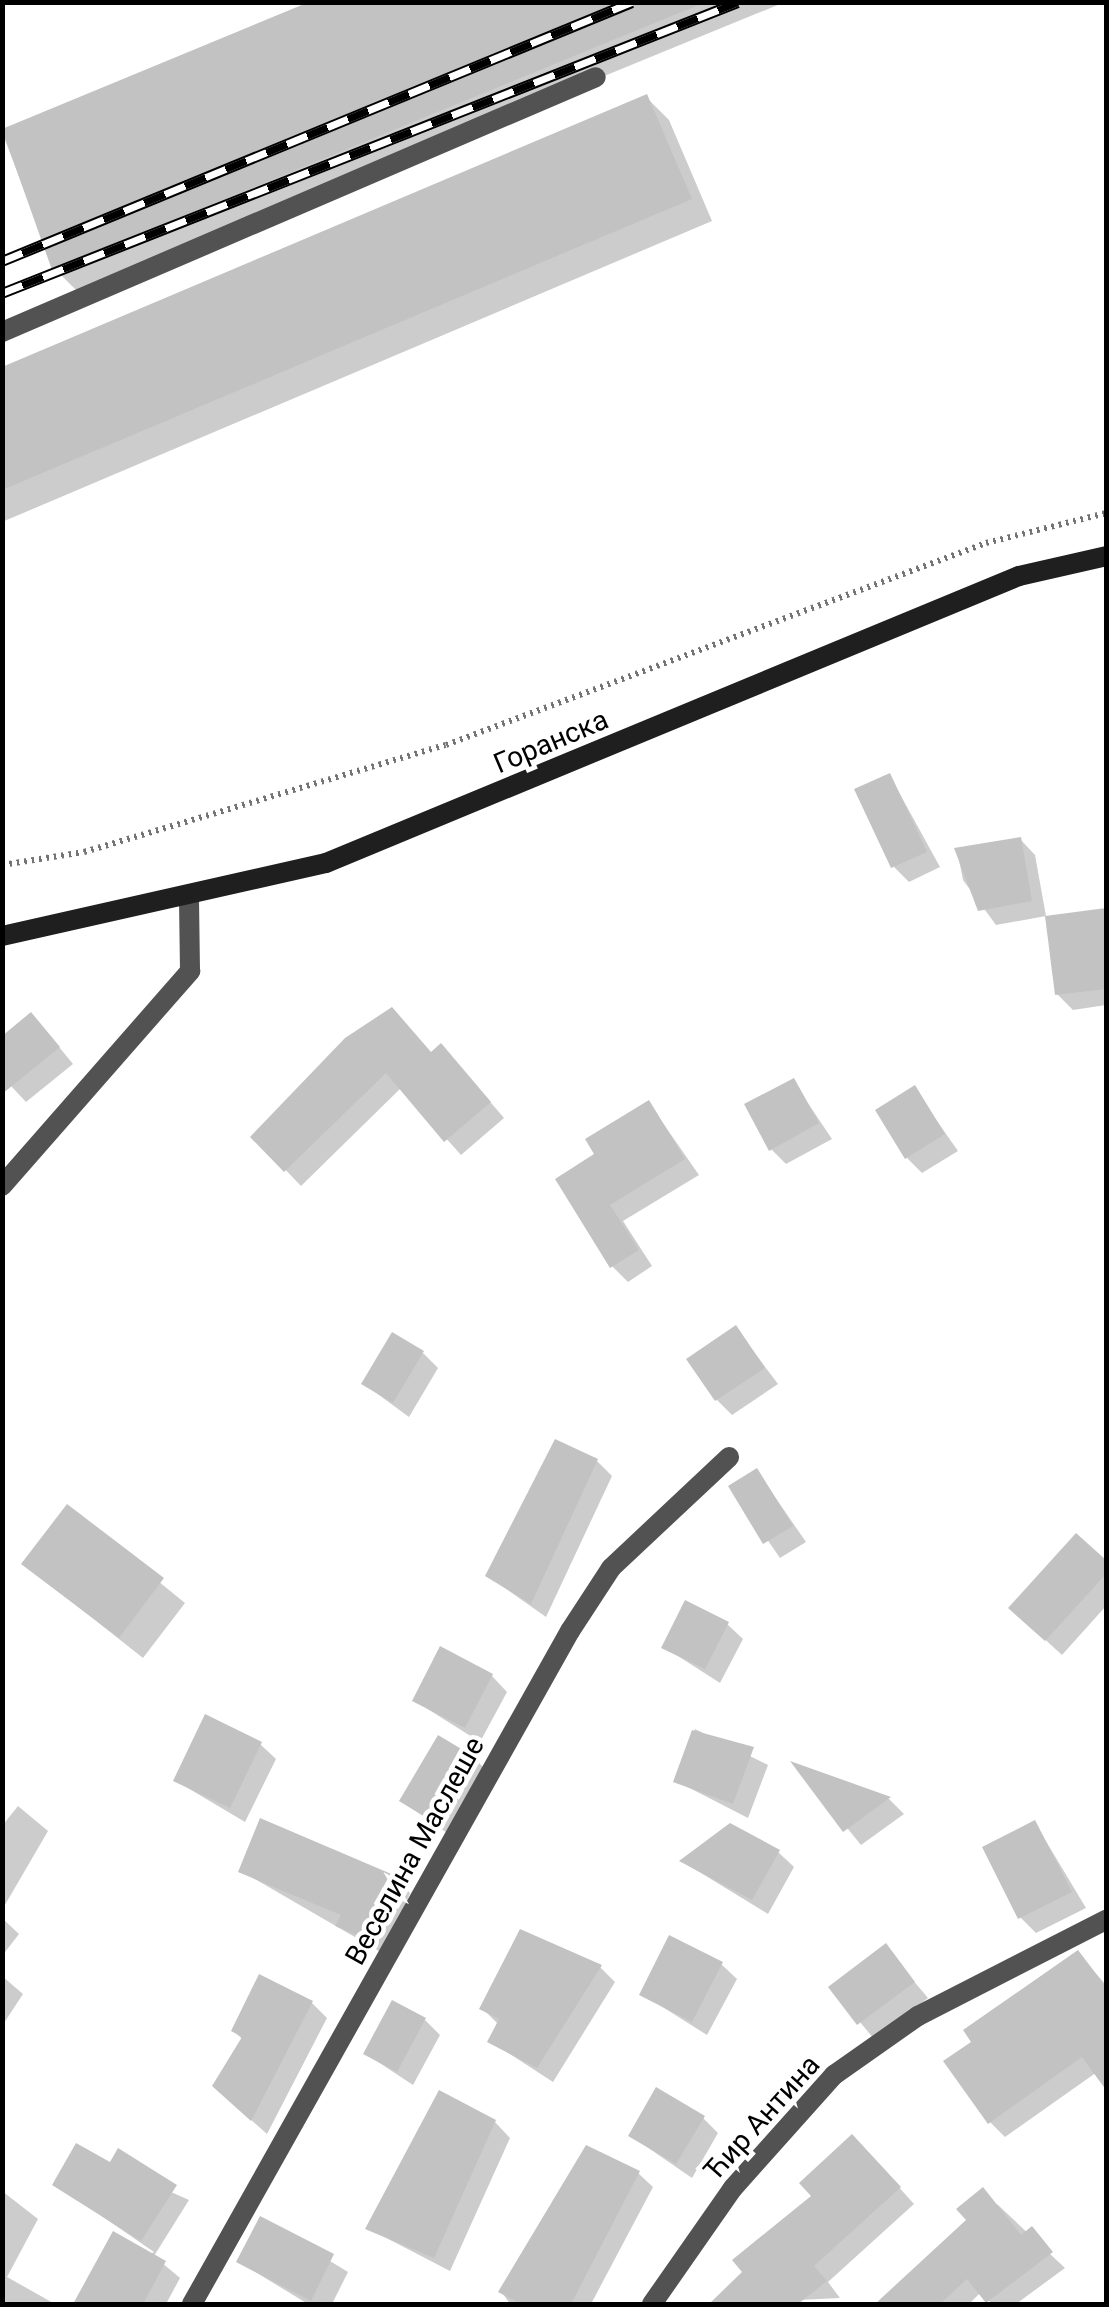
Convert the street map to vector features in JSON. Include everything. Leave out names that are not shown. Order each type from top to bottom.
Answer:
[{"type":"main road","name":"Горанска","points":[[2,936],[188,896],[367,849],[1019,576],[1106,556]]},
{"type":"street","points":[[2,332],[596,77]]},
{"type":"street","points":[[2,1186],[190,971],[188,896]]},
{"type":"street","name":"Веселина Маслеше","points":[[192,2304],[570,1631],[622,1556],[729,1457]]},
{"type":"street","name":"Ћир Антина","points":[[652,2304],[733,2188],[834,2075],[918,2016],[1106,1920]]},
{"type":"path","points":[[2,866],[84,852],[446,745],[986,543],[1106,513]]},
{"type":"building","points":[[309,2],[701,4],[52,270],[2,129]]},
{"type":"building","points":[[647,94],[692,199],[2,490],[2,367]]},
{"type":"building","points":[[890,773],[927,852],[891,868],[854,789]]},
{"type":"building","points":[[1021,837],[1032,901],[978,911],[954,848]]},
{"type":"building","points":[[1106,908],[1106,989],[1055,995],[1045,916]]},
{"type":"building","points":[[392,1007],[431,1052],[441,1043],[491,1102],[444,1142],[386,1073],[284,1172],[250,1137],[345,1038]]},
{"type":"building","points":[[31,1012],[60,1047],[2,1094],[2,1036]]},
{"type":"building","points":[[794,1078],[819,1123],[769,1151],[744,1104]]},
{"type":"building","points":[[915,1085],[945,1134],[905,1159],[875,1110]]},
{"type":"building","points":[[649,1100],[685,1159],[610,1205],[639,1250],[610,1268],[555,1179],[594,1154],[585,1139]]},
{"type":"building","points":[[736,1325],[765,1368],[715,1401],[686,1359]]},
{"type":"building","points":[[392,1332],[424,1351],[393,1403],[361,1384]]},
{"type":"building","points":[[555,1439],[598,1459],[531,1604],[485,1576]]},
{"type":"building","points":[[757,1468],[793,1526],[763,1544],[728,1486]]},
{"type":"building","points":[[67,1504],[164,1578],[119,1638],[21,1564]]},
{"type":"building","points":[[1076,1533],[1106,1560],[1106,1574],[1045,1641],[1008,1608]]},
{"type":"building","points":[[685,1600],[729,1622],[705,1669],[661,1648]]},
{"type":"building","points":[[440,1646],[493,1674],[465,1728],[412,1701]]},
{"type":"building","points":[[205,1714],[262,1742],[230,1808],[173,1781]]},
{"type":"building","points":[[692,1730],[754,1747],[733,1804],[673,1782]]},
{"type":"building","points":[[438,1735],[478,1759],[438,1825],[399,1801]]},
{"type":"building","points":[[790,1761],[891,1797],[843,1832]]},
{"type":"building","points":[[260,1818],[396,1876],[368,1940],[335,1926],[341,1915],[238,1872]]},
{"type":"building","points":[[1035,1820],[1072,1892],[1018,1919],[982,1847]]},
{"type":"building","points":[[730,1823],[780,1850],[752,1900],[679,1861]]},
{"type":"building","points":[[520,1929],[602,1965],[537,2068],[487,2042],[499,2019],[479,2009]]},
{"type":"building","points":[[669,1935],[723,1962],[692,2022],[639,1995]]},
{"type":"building","points":[[886,1943],[915,1982],[857,2025],[828,1987]]},
{"type":"building","points":[[1078,1950],[1106,1987],[1106,2090],[1082,2057],[988,2124],[943,2061],[971,2042],[963,2030]]},
{"type":"building","points":[[259,1974],[313,2001],[251,2121],[212,2086],[242,2037],[231,2031]]},
{"type":"building","points":[[392,2000],[426,2018],[397,2072],[363,2054]]},
{"type":"building","points":[[656,2087],[705,2116],[676,2164],[628,2136]]},
{"type":"building","points":[[439,2090],[496,2120],[434,2258],[365,2229]]},
{"type":"building","points":[[852,2134],[901,2187],[814,2266],[827,2281],[798,2304],[709,2304],[742,2272],[732,2260],[811,2196],[799,2183]]},
{"type":"building","points":[[76,2143],[110,2162],[118,2148],[177,2185],[141,2241],[52,2185]]},
{"type":"building","points":[[586,2145],[640,2171],[571,2304],[521,2304],[498,2292]]},
{"type":"building","points":[[983,2187],[1021,2235],[1032,2226],[1053,2252],[986,2303],[967,2279],[940,2304],[875,2304],[966,2220],[956,2209]]},
{"type":"building","points":[[260,2216],[334,2254],[311,2301],[236,2262]]},
{"type":"building","points":[[113,2231],[166,2261],[143,2304],[73,2304]]},
{"type":"railway","points":[[2,261],[632,2]]},
{"type":"railway","points":[[2,293],[738,2]]}]
